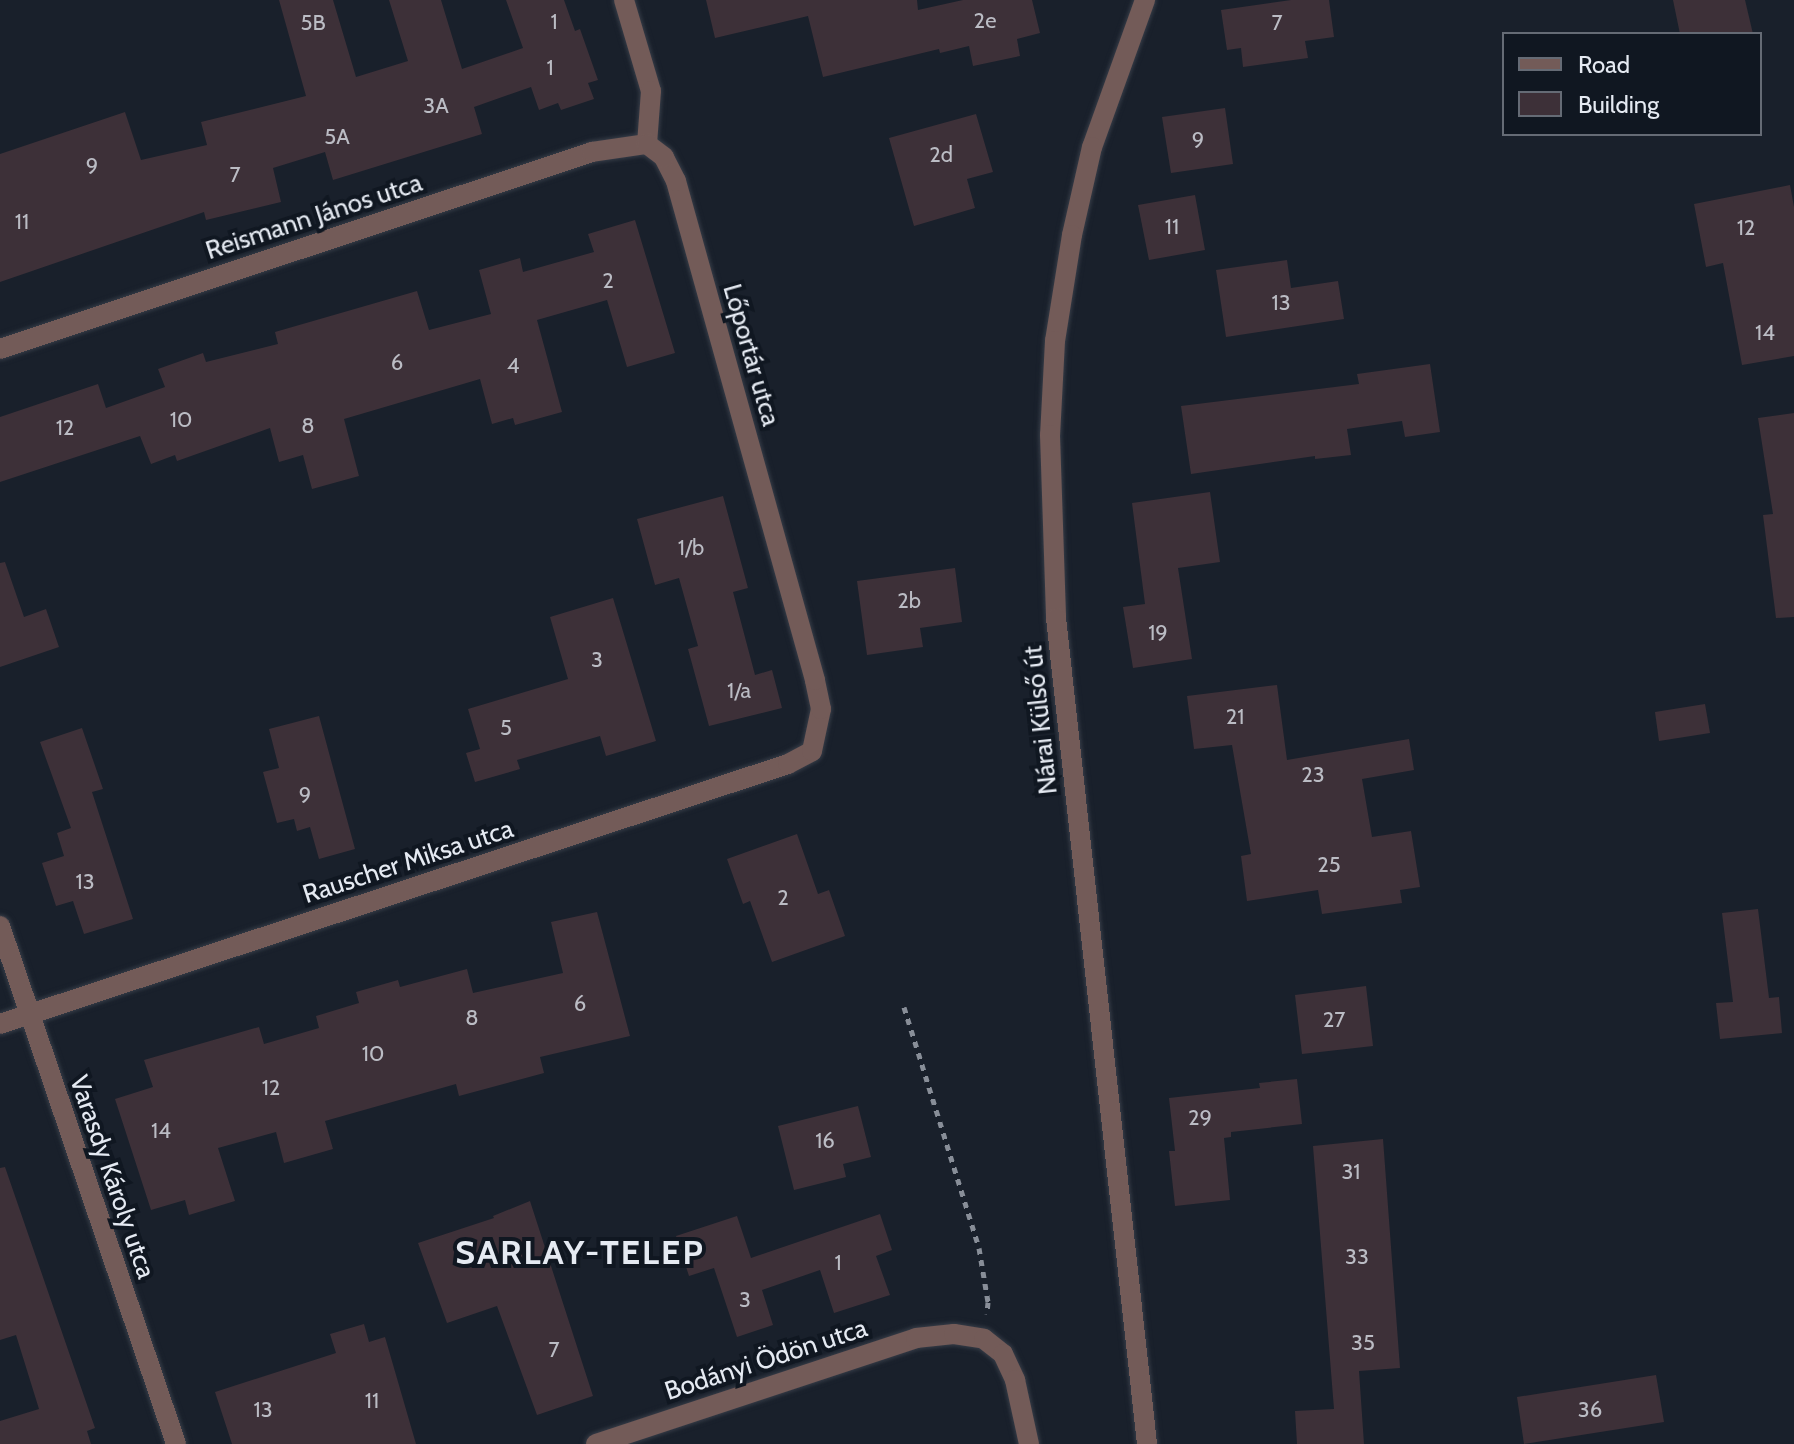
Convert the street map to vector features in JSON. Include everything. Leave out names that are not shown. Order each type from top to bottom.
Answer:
[{"type":"street","points":[[624,0],[651,91],[647,144]]},
{"type":"street","name":"Nárai Külső út","points":[[1145,0],[1092,147],[1072,235],[1055,341],[1050,435],[1056,618],[1147,1444]]},
{"type":"street","name":"Reismann János utca","points":[[0,349],[592,152],[647,144]]},
{"type":"street","name":"Lőportár utca","points":[[647,144],[664,157],[676,181],[815,680],[821,709],[818,733]]},
{"type":"street","name":"Rauscher Miksa utca","points":[[0,1024],[788,764],[812,751],[818,733]]},
{"type":"street","name":"Varasdy Károly utca","points":[[0,926],[176,1444]]},
{"type":"street","name":"Bodányi Ödön utca","points":[[596,1444],[916,1338],[954,1334],[984,1339]]},
{"type":"street","points":[[984,1339],[1003,1354],[1015,1380],[1029,1444]]},
{"type":"path","points":[[904,1007],[979,1248],[988,1302],[984,1339]]},
{"type":"building","points":[[279,0],[333,0],[356,77],[408,61],[389,0],[441,0],[462,69],[523,48],[506,0],[564,0],[575,31],[580,29],[598,80],[588,83],[594,99],[561,110],[558,103],[539,110],[531,87],[474,107],[482,134],[333,180],[325,152],[273,168],[281,202],[206,220],[204,212],[0,282],[0,154],[125,112],[141,160],[207,145],[201,122],[306,96]]},
{"type":"building","points":[[706,0],[917,0],[918,10],[963,0],[1032,0],[1040,33],[1017,39],[1020,56],[973,66],[969,46],[940,53],[939,49],[823,77],[808,16],[715,38]]},
{"type":"building","points":[[1291,0],[1329,0],[1334,37],[1305,41],[1308,58],[1243,67],[1241,48],[1227,50],[1221,10]]},
{"type":"building","points":[[1673,0],[1745,0],[1753,32],[1680,32]]},
{"type":"building","points":[[1225,108],[1233,164],[1171,173],[1162,117]]},
{"type":"building","points":[[976,114],[993,172],[967,179],[975,208],[914,226],[889,138]]},
{"type":"building","points":[[1790,185],[1794,207],[1794,356],[1742,365],[1723,263],[1706,267],[1694,204]]},
{"type":"building","points":[[1195,195],[1205,250],[1149,260],[1138,205]]},
{"type":"building","points":[[635,220],[675,353],[627,367],[607,300],[537,320],[562,412],[515,425],[513,418],[492,424],[480,379],[344,419],[359,476],[312,489],[303,455],[279,462],[270,428],[177,461],[175,455],[151,464],[140,436],[0,482],[0,417],[98,384],[106,408],[165,387],[158,369],[203,353],[206,362],[278,344],[275,332],[417,291],[429,330],[491,314],[479,270],[520,258],[523,272],[594,252],[588,234]]},
{"type":"building","points":[[1287,260],[1291,288],[1338,281],[1344,319],[1226,337],[1216,270]]},
{"type":"building","points":[[1430,364],[1440,432],[1405,437],[1402,421],[1347,429],[1351,455],[1315,459],[1315,456],[1191,474],[1181,406],[1359,384],[1357,374]]},
{"type":"building","points":[[1794,413],[1794,617],[1776,618],[1763,515],[1773,514],[1758,418]]},
{"type":"building","points":[[1210,492],[1220,562],[1178,568],[1192,659],[1133,668],[1123,607],[1145,604],[1132,503]]},
{"type":"building","points":[[723,496],[748,588],[733,592],[755,675],[772,670],[782,708],[709,726],[688,649],[698,646],[679,578],[655,585],[637,519]]},
{"type":"building","points":[[5,562],[24,617],[46,609],[59,647],[0,667],[0,563]]},
{"type":"building","points":[[955,568],[962,622],[920,628],[923,647],[867,655],[857,581]]},
{"type":"building","points":[[613,598],[656,741],[606,756],[600,736],[517,760],[520,769],[475,782],[466,753],[480,749],[468,709],[568,679],[550,617]]},
{"type":"building","points":[[1277,685],[1287,760],[1409,739],[1414,770],[1362,779],[1372,837],[1411,831],[1420,887],[1400,890],[1402,903],[1322,914],[1318,890],[1247,901],[1241,856],[1251,854],[1232,745],[1194,749],[1187,696]]},
{"type":"building","points":[[1705,704],[1710,733],[1659,741],[1655,712]]},
{"type":"building","points":[[319,716],[355,849],[319,859],[310,827],[297,831],[294,819],[277,823],[263,772],[279,768],[269,729]]},
{"type":"building","points":[[82,728],[103,789],[92,792],[133,919],[84,934],[73,901],[56,906],[42,863],[64,856],[57,833],[71,828],[40,742]]},
{"type":"building","points":[[797,834],[818,894],[829,890],[845,936],[772,962],[750,901],[743,904],[727,859]]},
{"type":"building","points":[[1758,909],[1769,998],[1779,997],[1782,1033],[1720,1039],[1716,1003],[1733,1002],[1722,913]]},
{"type":"building","points":[[597,912],[630,1036],[540,1057],[544,1073],[459,1096],[456,1084],[325,1121],[333,1149],[284,1163],[276,1132],[218,1148],[235,1201],[189,1215],[185,1200],[151,1210],[115,1099],[153,1087],[144,1060],[259,1027],[264,1044],[319,1028],[316,1016],[359,1003],[356,992],[398,980],[400,987],[467,969],[473,993],[563,973],[551,922]]},
{"type":"building","points":[[1366,986],[1373,1046],[1302,1054],[1295,995]]},
{"type":"building","points":[[1297,1079],[1302,1124],[1231,1132],[1231,1137],[1224,1138],[1230,1200],[1175,1206],[1169,1151],[1175,1151],[1169,1098],[1260,1088],[1259,1083]]},
{"type":"building","points":[[858,1106],[871,1157],[843,1164],[846,1177],[794,1190],[778,1126]]},
{"type":"building","points":[[1383,1139],[1400,1368],[1359,1371],[1364,1444],[1297,1444],[1295,1411],[1334,1409],[1313,1146]]},
{"type":"building","points":[[5,1167],[95,1428],[87,1431],[91,1444],[0,1444],[0,1421],[39,1409],[16,1335],[0,1340],[0,1168]]},
{"type":"building","points":[[530,1201],[593,1396],[537,1415],[497,1306],[447,1323],[418,1243],[494,1218]]},
{"type":"building","points":[[880,1214],[892,1250],[876,1256],[890,1295],[834,1313],[820,1270],[762,1290],[773,1325],[737,1337],[714,1268],[689,1276],[676,1236],[737,1216],[751,1258]]},
{"type":"building","points":[[364,1324],[369,1342],[385,1337],[416,1444],[232,1444],[215,1392],[336,1353],[330,1334]]},
{"type":"building","points":[[1656,1375],[1664,1422],[1524,1444],[1517,1397]]},
{"type":"district","name":"SARLAY-TELEP","points":[[580,1253]]}]
